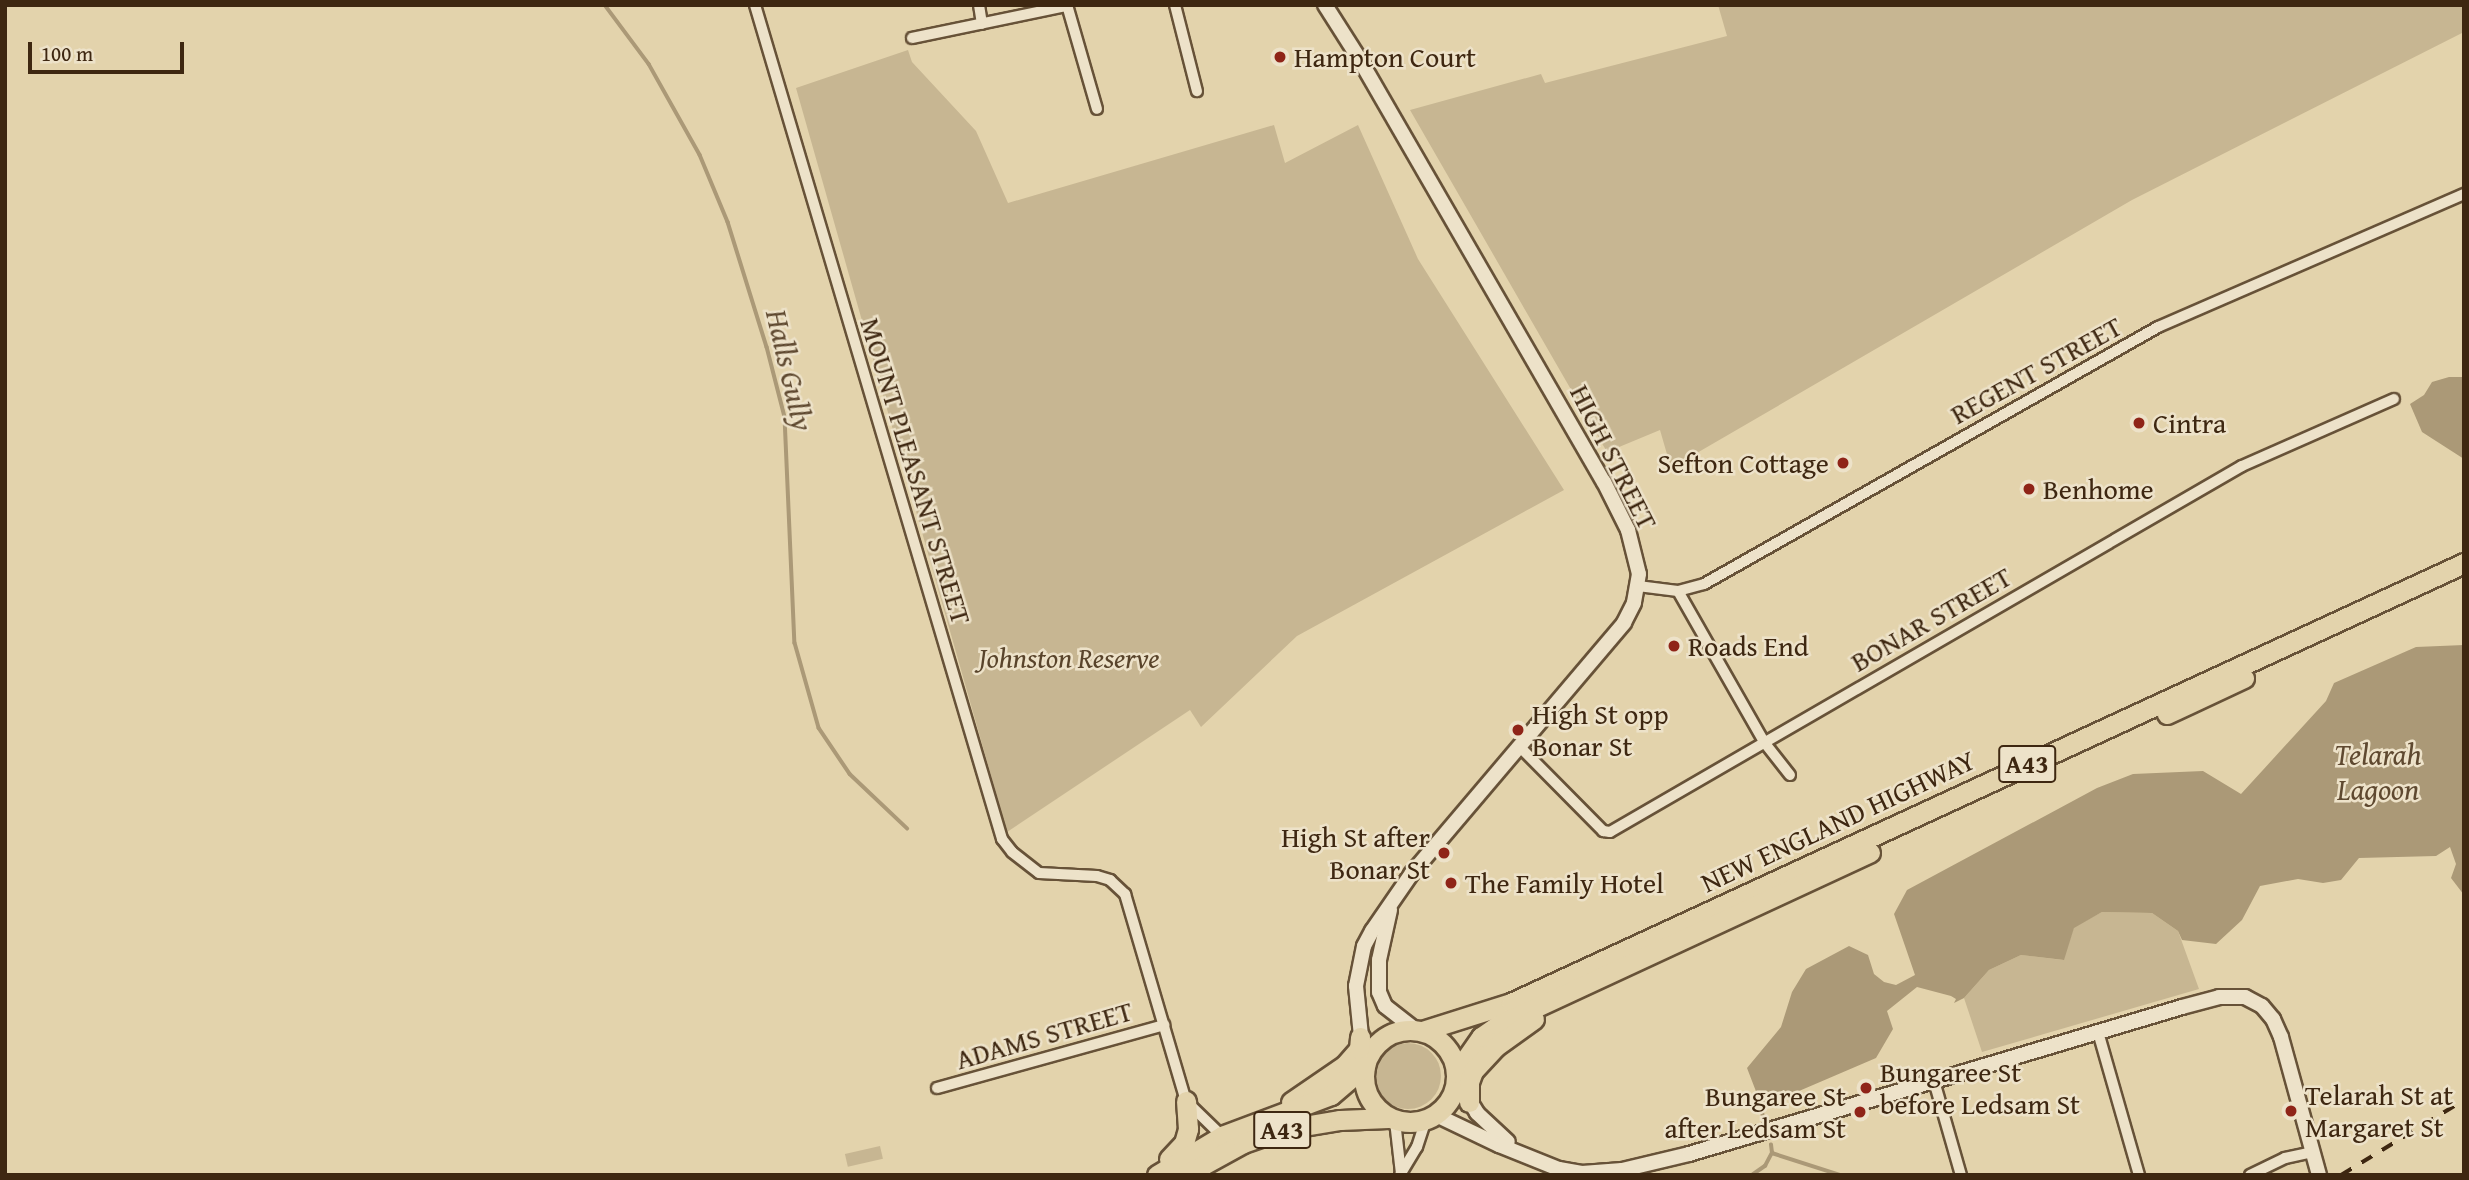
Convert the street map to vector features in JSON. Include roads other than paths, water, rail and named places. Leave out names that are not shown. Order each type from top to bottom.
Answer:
[{"type":"highway","name":"NEW ENGLAND HIGHWAY","points":[[1418,1030],[1511,1003],[2464,563]]},
{"type":"highway","name":"NEW ENGLAND HIGHWAY","points":[[1456,1076],[1481,1037],[1498,1025],[2464,577]]},
{"type":"highway","points":[[1469,1102],[1469,1082],[1473,1071],[1495,1047],[1534,1018],[1566,1002],[1596,978]]},
{"type":"highway","name":"A43","points":[[1156,1175],[1222,1136],[1331,1095],[1365,1063],[1378,1042],[1401,1031],[1418,1030]]},
{"type":"highway","points":[[1418,1030],[1442,1042],[1449,1051],[1456,1076]]},
{"type":"highway","points":[[1248,1127],[1300,1097],[1345,1065],[1359,1049],[1360,1037]]},
{"type":"highway","points":[[1365,1063],[1369,1097],[1392,1119]]},
{"type":"highway","name":"A43","points":[[1185,1175],[1224,1152],[1280,1130],[1340,1120],[1431,1117],[1450,1099],[1456,1076]]},
{"type":"highway","points":[[1156,1175],[1184,1143],[1188,1129],[1186,1101]]},
{"type":"main road","name":"HIGH STREET","points":[[1325,5],[1393,116],[1604,482],[1635,552],[1638,586],[1624,623],[1412,873],[1368,938],[1359,965],[1356,986],[1365,1063]]},
{"type":"main road","name":"HIGH STREET","points":[[1391,905],[1379,960],[1380,992],[1385,1006],[1418,1030]]},
{"type":"main road","points":[[1431,1117],[1531,1159],[1582,1173],[1640,1166],[2219,997],[2245,997],[2262,1006],[2273,1019],[2318,1172]]},
{"type":"main road","points":[[1456,1076],[1469,1102],[1487,1125],[1531,1159]]},
{"type":"street","name":"MOUNT PLEASANT STREET","points":[[755,5],[1002,839],[1012,852],[1039,873],[1097,876],[1110,880],[1125,894],[1186,1101],[1222,1136]]},
{"type":"street","points":[[979,5],[982,23]]},
{"type":"street","points":[[912,38],[1067,5],[1097,109]]},
{"type":"street","points":[[1175,5],[1197,91]]},
{"type":"street","name":"REGENT STREET","points":[[1638,586],[1678,591],[1704,584],[2158,327],[2464,194]]},
{"type":"street","name":"BONAR STREET","points":[[1519,746],[1603,831],[1610,832],[2242,466],[2394,399]]},
{"type":"street","points":[[1678,591],[1764,742],[1790,775]]},
{"type":"street","name":"ADAMS STREET","points":[[937,1088],[1164,1025]]},
{"type":"street","points":[[2098,1032],[2139,1175]]},
{"type":"street","points":[[1934,1081],[1961,1175]]},
{"type":"street","points":[[1401,1175],[1431,1117]]},
{"type":"street","points":[[1392,1119],[1401,1175]]},
{"type":"street","points":[[2250,1175],[2286,1158],[2312,1152]]},
{"type":"water","points":[[2449,377],[2464,377],[2464,459],[2422,432],[2410,404],[2424,395],[2432,382]]},
{"type":"water","name":"Telarah Lagoon","points":[[2464,645],[2464,895],[2451,878],[2456,864],[2450,847],[2436,856],[2359,858],[2341,880],[2323,883],[2298,879],[2260,886],[2242,920],[2216,944],[2182,940],[2178,931],[2152,913],[2102,912],[2074,928],[2064,960],[2021,955],[1989,970],[1964,998],[1954,1003],[1956,999],[1951,996],[1917,987],[1887,1011],[1893,1029],[1876,1058],[1762,1107],[1747,1068],[1781,1027],[1792,992],[1806,969],[1849,946],[1868,955],[1874,974],[1884,982],[1896,985],[1915,975],[1894,914],[1907,890],[2097,788],[2133,774],[2203,771],[2241,794],[2326,701],[2334,683],[2416,647]]},
{"type":"waterway","name":"Halls Gully","points":[[605,5],[649,64],[700,155],[728,222],[767,347],[785,417],[795,643],[819,728],[850,774],[907,828]]},
{"type":"waterway","points":[[1762,1107],[1763,1115]]},
{"type":"waterway","points":[[1752,1175],[1765,1166],[1772,1153],[1771,1145]]},
{"type":"waterway","points":[[1772,1153],[1840,1175]]},
{"type":"railway","points":[[2341,1175],[2464,1100]]},
{"type":"place","name":"Hampton Court","points":[[1280,57]]},
{"type":"place","name":"Cintra","points":[[2139,423]]},
{"type":"place","name":"Sefton Cottage","points":[[1843,463]]},
{"type":"place","name":"Benhome","points":[[2029,489]]},
{"type":"place","name":"Roads End","points":[[1674,646]]},
{"type":"place","name":"High St opp Bonar St","points":[[1518,730]]},
{"type":"place","name":"High St after Bonar St","points":[[1444,853]]},
{"type":"place","name":"The Family Hotel","points":[[1451,883]]},
{"type":"place","name":"Bungaree St before Ledsam St","points":[[1866,1088]]},
{"type":"place","name":"Telarah St at Margaret St","points":[[2291,1111]]},
{"type":"place","name":"Bungaree St after Ledsam St","points":[[1860,1112]]},
{"type":"park label","name":"Johnston Reserve","points":[[1069,658]]}]
